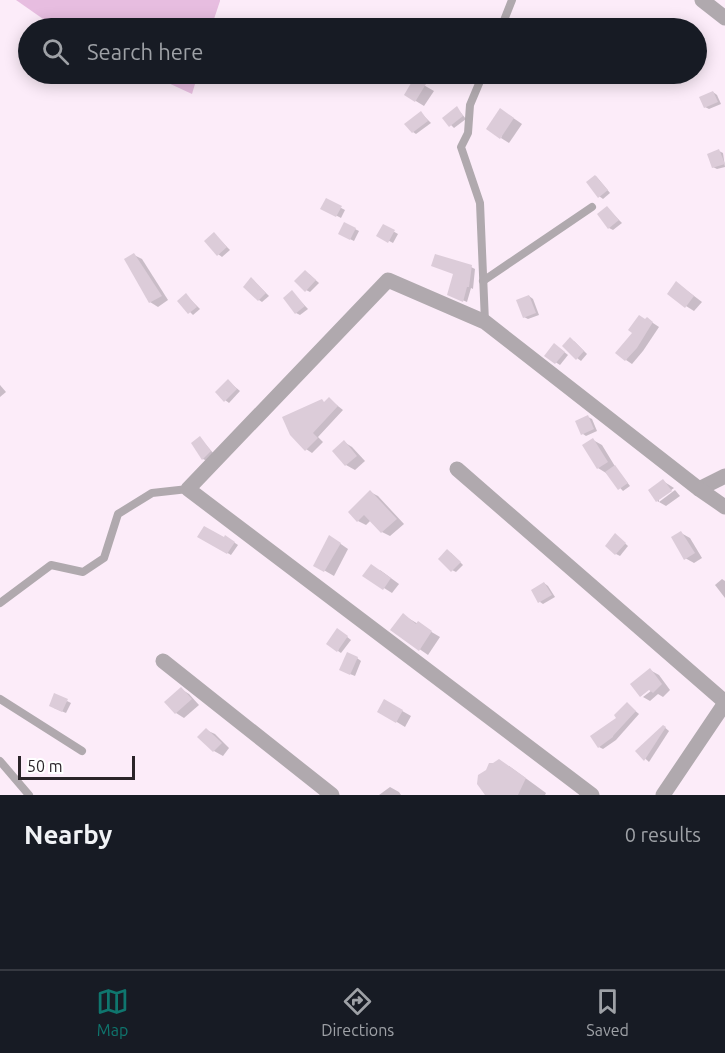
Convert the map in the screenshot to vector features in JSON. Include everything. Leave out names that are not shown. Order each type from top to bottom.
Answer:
[{"type":"street","points":[[702,0],[725,18]]},
{"type":"street","points":[[592,795],[188,489],[388,280],[485,322],[725,507]]},
{"type":"street","points":[[457,469],[725,703],[663,795]]},
{"type":"street","points":[[699,489],[725,476]]},
{"type":"street","points":[[163,661],[333,795]]},
{"type":"lane","points":[[505,18],[512,0]]},
{"type":"lane","points":[[479,84],[470,105],[468,133],[460,147],[480,203],[485,322]]},
{"type":"lane","points":[[483,281],[592,207]]},
{"type":"lane","points":[[0,603],[51,565],[83,572],[104,558],[118,514],[152,493],[188,489]]},
{"type":"lane","points":[[0,699],[82,751]]},
{"type":"lane","points":[[0,761],[29,795]]},
{"type":"shaded area","points":[[16,0],[220,0],[214,18],[42,18]]},
{"type":"shaded area","points":[[170,84],[195,84],[192,94]]},
{"type":"building","points":[[410,84],[426,84],[415,102],[404,95]]},
{"type":"building","points":[[713,91],[718,102],[704,108],[699,97]]},
{"type":"building","points":[[457,106],[463,116],[449,127],[442,118]]},
{"type":"building","points":[[500,108],[514,118],[500,139],[486,129]]},
{"type":"building","points":[[421,111],[428,121],[412,133],[404,124]]},
{"type":"building","points":[[719,149],[725,164],[712,168],[707,154]]},
{"type":"building","points":[[595,175],[608,190],[598,198],[586,182]]},
{"type":"building","points":[[326,198],[342,206],[336,217],[320,209]]},
{"type":"building","points":[[607,206],[619,220],[608,229],[597,214]]},
{"type":"building","points":[[344,222],[356,228],[350,240],[338,234]]},
{"type":"building","points":[[383,224],[395,230],[388,243],[376,236]]},
{"type":"building","points":[[214,232],[227,247],[217,256],[204,241]]},
{"type":"building","points":[[134,253],[162,296],[149,303],[124,259]]},
{"type":"building","points":[[435,254],[472,265],[469,287],[467,287],[463,302],[447,295],[453,274],[431,266]]},
{"type":"building","points":[[305,270],[316,280],[305,292],[294,281]]},
{"type":"building","points":[[251,277],[266,293],[258,301],[243,287]]},
{"type":"building","points":[[676,281],[694,296],[685,308],[667,294]]},
{"type":"building","points":[[292,290],[305,306],[295,314],[283,298]]},
{"type":"building","points":[[186,293],[197,307],[188,314],[177,301]]},
{"type":"building","points":[[529,295],[536,313],[523,318],[516,300]]},
{"type":"building","points":[[639,315],[653,322],[637,348],[625,361],[615,353],[632,333],[628,330]]},
{"type":"building","points":[[570,337],[584,351],[576,360],[562,346]]},
{"type":"building","points":[[554,343],[565,352],[555,364],[544,356]]},
{"type":"building","points":[[228,379],[237,389],[224,402],[215,392]]},
{"type":"building","points":[[329,397],[338,406],[313,433],[318,438],[305,451],[290,435],[282,417],[322,399],[324,402]]},
{"type":"building","points":[[588,415],[594,429],[581,435],[575,421]]},
{"type":"building","points":[[200,436],[211,451],[202,460],[191,443]]},
{"type":"building","points":[[593,438],[608,462],[597,469],[582,445]]},
{"type":"building","points":[[344,440],[357,456],[345,466],[332,451]]},
{"type":"building","points":[[615,465],[628,483],[618,490],[605,472]]},
{"type":"building","points":[[663,479],[672,491],[656,502],[648,490]]},
{"type":"building","points":[[370,490],[397,519],[381,533],[364,515],[357,522],[348,512]]},
{"type":"building","points":[[204,526],[235,542],[227,554],[197,537]]},
{"type":"building","points":[[681,531],[695,553],[684,560],[671,537]]},
{"type":"building","points":[[615,533],[626,543],[615,555],[605,546]]},
{"type":"building","points":[[329,535],[341,543],[324,572],[313,566]]},
{"type":"building","points":[[447,549],[461,562],[451,572],[438,559]]},
{"type":"building","points":[[371,564],[391,578],[383,590],[362,576]]},
{"type":"building","points":[[544,582],[552,595],[538,603],[531,590]]},
{"type":"building","points":[[403,613],[416,624],[418,621],[432,631],[419,651],[390,630]]},
{"type":"building","points":[[337,628],[348,636],[337,652],[326,644]]},
{"type":"building","points":[[347,652],[358,657],[350,675],[339,670]]},
{"type":"building","points":[[650,668],[662,684],[653,693],[649,690],[640,697],[630,684]]},
{"type":"building","points":[[181,687],[192,699],[175,714],[164,702]]},
{"type":"building","points":[[54,693],[68,699],[62,712],[49,706]]},
{"type":"building","points":[[384,699],[403,710],[396,723],[377,712]]},
{"type":"building","points":[[627,702],[636,711],[613,737],[598,748],[590,736],[616,718],[614,715]]},
{"type":"building","points":[[663,725],[666,727],[644,761],[635,751]]},
{"type":"building","points":[[206,728],[222,743],[213,752],[197,737]]},
{"type":"building","points":[[499,759],[526,778],[518,795],[485,795],[477,784],[478,775],[486,770],[489,763]]}]
